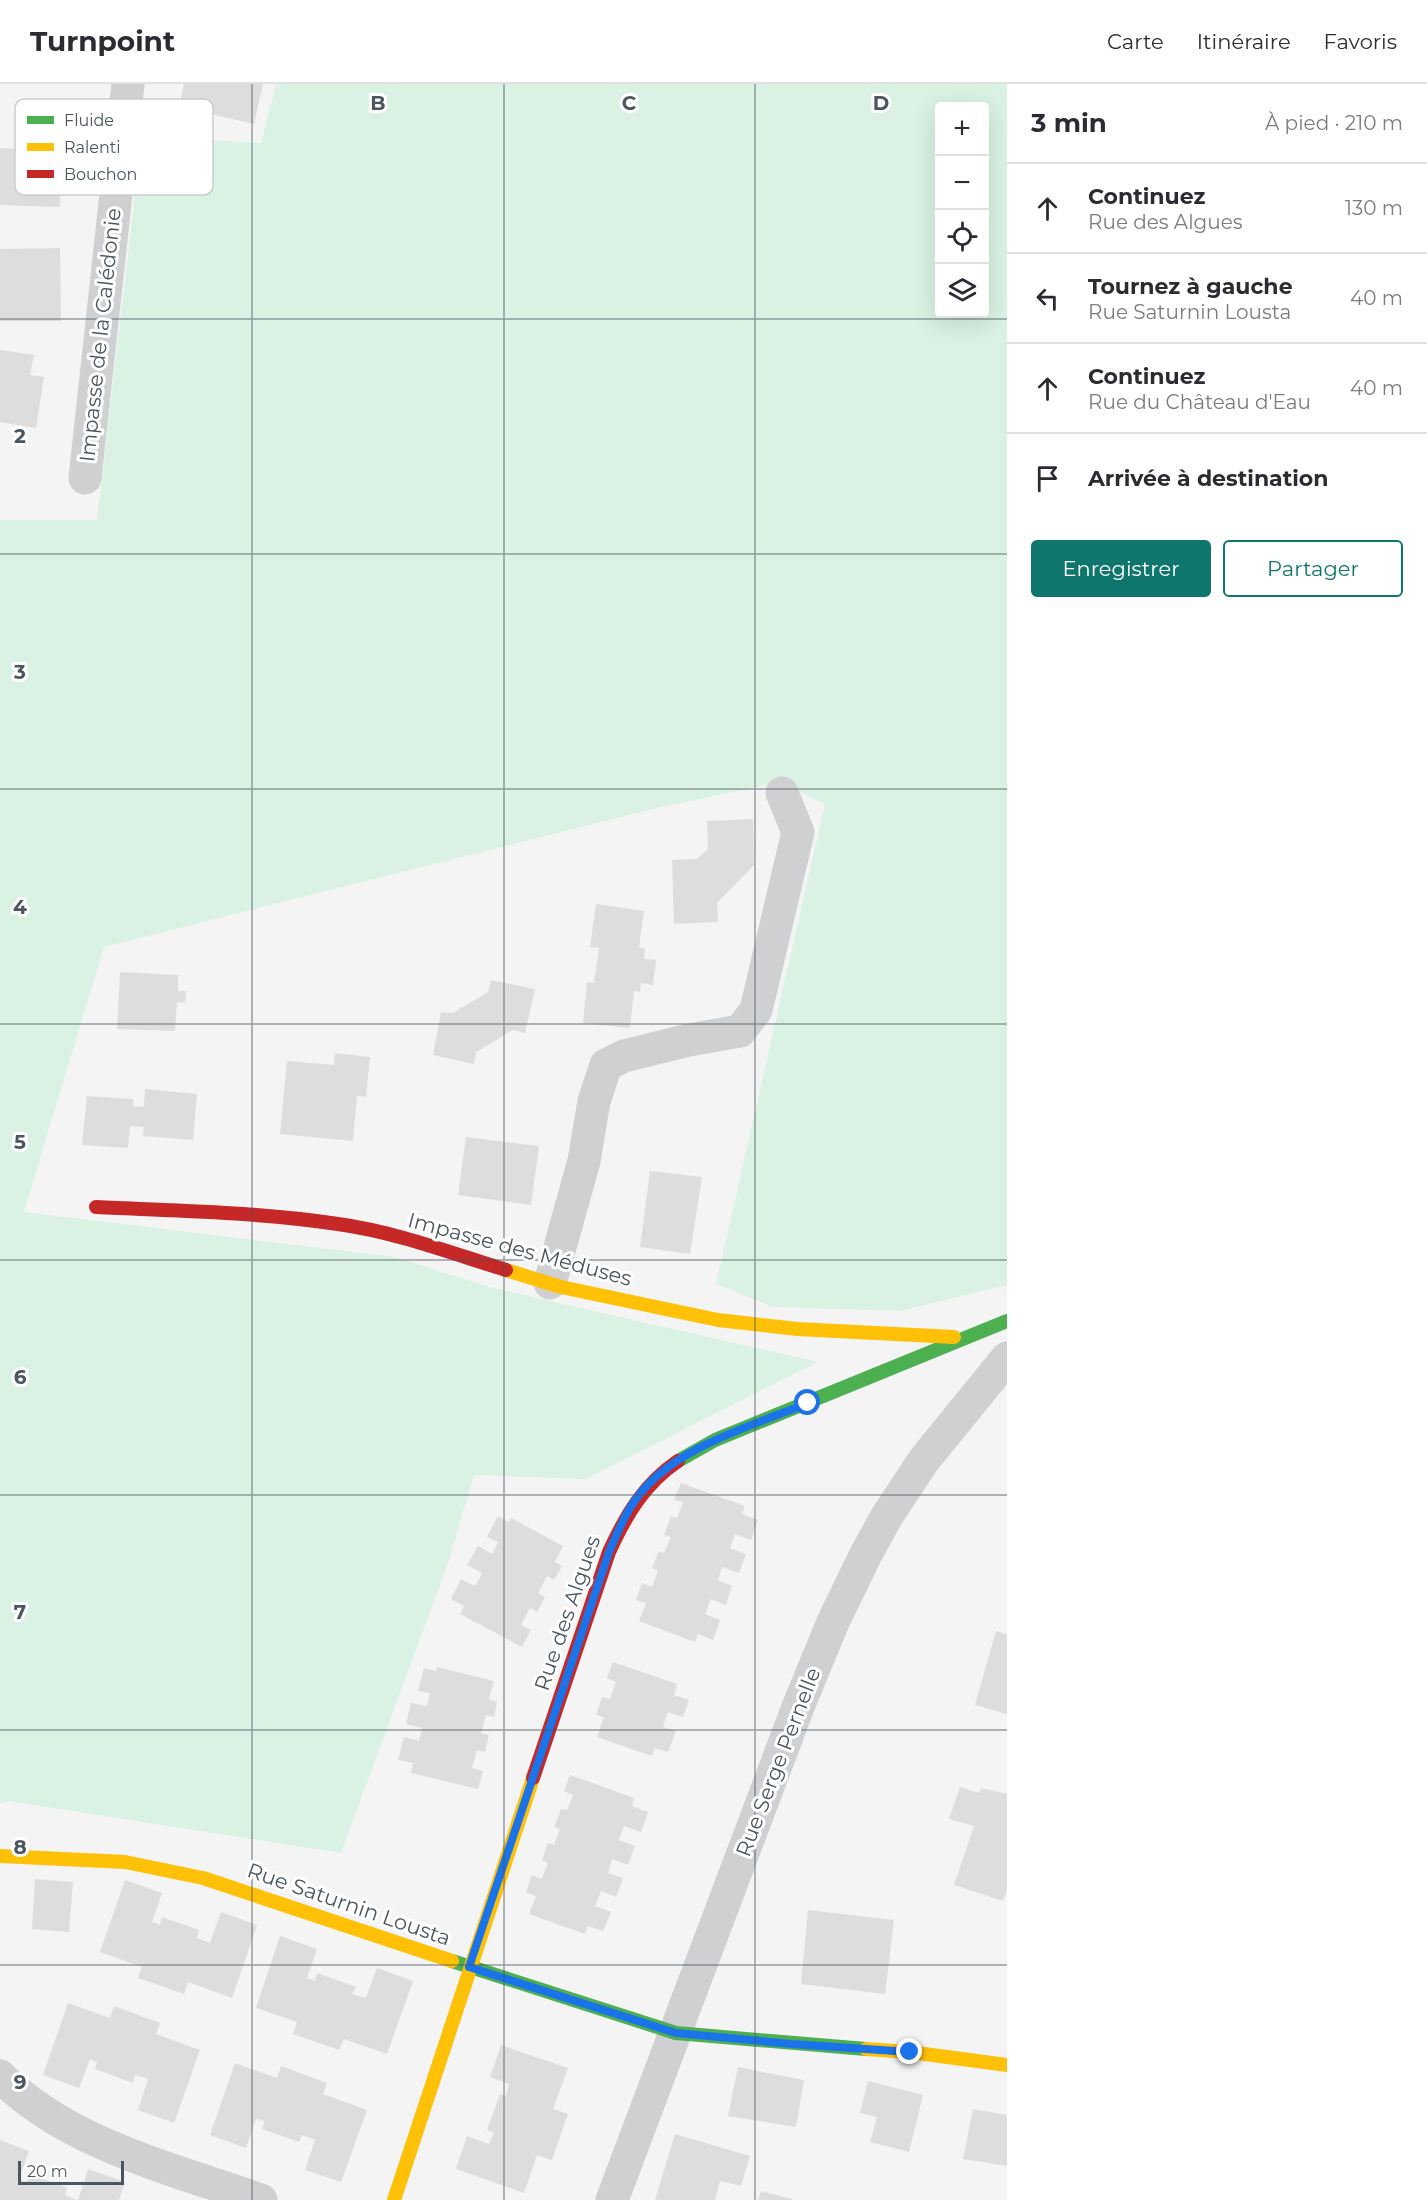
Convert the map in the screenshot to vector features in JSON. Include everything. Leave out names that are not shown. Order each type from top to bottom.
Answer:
[{"type":"street","name":"Impasse de la Calédonie","points":[[126,99],[128,84]]},
{"type":"street","name":"Impasse de la Calédonie","points":[[85,478],[116,195]]},
{"type":"street","points":[[550,1283],[584,1161],[594,1101],[606,1065],[624,1056],[740,1030],[756,1011],[798,832],[782,793]]},
{"type":"street","name":"Impasse des Méduses","points":[[96,1207],[266,1216],[340,1224],[407,1239],[550,1283],[718,1320],[879,1335],[968,1337]]},
{"type":"street","name":"Rue des Algues","points":[[394,2200],[469,1967],[609,1552],[622,1520],[637,1497],[658,1475],[684,1456],[715,1440],[1007,1321]]},
{"type":"street","name":"Rue Serge Pernelle","points":[[612,2200],[798,1707],[833,1622],[887,1516],[924,1460],[1007,1358]]},
{"type":"street","name":"Rue Saturnin Lousta","points":[[0,1856],[125,1862],[192,1875],[676,2033],[910,2052],[1007,2065]]},
{"type":"street","points":[[0,2076],[34,2106],[79,2132],[137,2157],[261,2200]]},
{"type":"green space","points":[[276,84],[1007,84],[1007,1285],[901,1311],[773,1307],[716,1284],[825,804],[781,782],[661,807],[104,947],[24,1212],[395,1257],[493,1288],[818,1362],[585,1479],[474,1475],[448,1563],[341,1853],[9,1801],[0,1803],[0,520],[97,520],[135,195],[213,195],[213,140],[261,143]]},
{"type":"building","points":[[184,84],[263,84],[254,124],[213,115],[213,99],[181,99]]},
{"type":"building","points":[[0,148],[15,148],[15,195],[60,195],[60,207],[0,205]]},
{"type":"building","points":[[60,248],[61,321],[0,321],[0,249]]},
{"type":"building","points":[[0,350],[34,355],[30,375],[44,377],[36,428],[0,422]]},
{"type":"building","points":[[753,819],[754,865],[717,903],[718,922],[674,924],[672,860],[697,859],[708,849],[707,821]]},
{"type":"building","points":[[596,904],[644,911],[639,948],[645,948],[644,959],[656,960],[653,985],[641,983],[640,992],[634,991],[630,1028],[583,1023],[587,982],[594,983],[599,948],[590,947]]},
{"type":"building","points":[[120,972],[178,975],[178,991],[186,991],[185,1003],[177,1002],[175,1031],[117,1029]]},
{"type":"building","points":[[491,980],[535,989],[525,1033],[513,1030],[476,1052],[474,1064],[433,1055],[441,1012],[453,1013],[488,992]]},
{"type":"building","points":[[335,1053],[370,1057],[366,1097],[357,1096],[353,1141],[280,1134],[287,1061],[334,1065]]},
{"type":"building","points":[[145,1089],[197,1094],[193,1140],[143,1136],[144,1127],[130,1126],[128,1148],[82,1145],[87,1096],[133,1099],[133,1106],[144,1107]]},
{"type":"building","points":[[466,1137],[539,1146],[531,1205],[458,1195]]},
{"type":"building","points":[[650,1171],[702,1177],[690,1254],[640,1247]]},
{"type":"building","points":[[681,1483],[745,1506],[742,1514],[758,1520],[751,1540],[735,1534],[730,1548],[746,1554],[739,1573],[722,1567],[718,1580],[732,1586],[726,1605],[711,1599],[705,1614],[720,1620],[713,1640],[698,1634],[695,1642],[639,1621],[646,1603],[636,1600],[642,1583],[652,1587],[658,1571],[652,1568],[659,1551],[664,1553],[671,1537],[664,1535],[671,1516],[677,1518],[683,1502],[674,1500]]},
{"type":"building","points":[[498,1516],[509,1522],[511,1518],[563,1546],[555,1562],[562,1566],[554,1580],[547,1576],[538,1593],[545,1597],[537,1612],[530,1608],[521,1625],[531,1630],[522,1647],[460,1614],[464,1606],[451,1599],[461,1579],[475,1586],[482,1573],[467,1565],[478,1546],[492,1554],[498,1542],[487,1537]]},
{"type":"building","points":[[996,1631],[1007,1634],[1007,1714],[975,1705]]},
{"type":"building","points":[[613,1662],[677,1684],[674,1695],[689,1700],[683,1717],[668,1712],[663,1727],[676,1731],[668,1752],[655,1748],[652,1756],[597,1737],[604,1717],[596,1715],[602,1697],[610,1699],[616,1682],[607,1678]]},
{"type":"building","points":[[437,1667],[494,1681],[489,1699],[497,1702],[494,1717],[486,1715],[481,1733],[489,1735],[485,1752],[477,1750],[472,1768],[483,1771],[478,1789],[411,1773],[413,1763],[398,1760],[404,1737],[419,1741],[422,1728],[406,1724],[411,1703],[427,1706],[430,1693],[418,1691],[424,1668],[436,1671]]},
{"type":"building","points":[[570,1775],[634,1798],[632,1806],[648,1812],[641,1832],[624,1826],[619,1840],[635,1846],[628,1865],[612,1859],[608,1873],[623,1878],[616,1897],[601,1891],[595,1906],[611,1912],[603,1931],[588,1926],[585,1934],[529,1914],[536,1896],[526,1892],[532,1875],[542,1879],[548,1863],[542,1860],[548,1843],[554,1845],[560,1829],[554,1827],[561,1809],[567,1810],[573,1795],[564,1791]]},
{"type":"building","points":[[960,1787],[979,1793],[981,1788],[1007,1794],[1007,1890],[1003,1901],[954,1885],[974,1826],[949,1819]]},
{"type":"building","points":[[35,1879],[73,1882],[69,1932],[32,1929]]},
{"type":"building","points":[[125,1880],[162,1893],[152,1922],[160,1925],[162,1917],[199,1930],[197,1938],[210,1943],[221,1912],[257,1925],[232,1998],[188,1982],[184,1994],[138,1978],[142,1967],[100,1952]]},
{"type":"building","points":[[808,1910],[894,1920],[885,1994],[801,1984]]},
{"type":"building","points":[[280,1936],[317,1949],[307,1978],[315,1981],[317,1973],[356,1987],[352,1994],[366,1998],[377,1968],[413,1981],[387,2054],[344,2039],[339,2050],[293,2034],[297,2022],[256,2008]]},
{"type":"building","points":[[68,2003],[110,2018],[114,2006],[160,2023],[156,2034],[200,2050],[174,2123],[138,2110],[148,2079],[135,2075],[133,2083],[95,2069],[97,2062],[90,2059],[79,2088],[43,2075]]},
{"type":"building","points":[[501,2045],[568,2068],[553,2109],[568,2114],[552,2160],[537,2155],[524,2193],[456,2169],[467,2136],[489,2144],[494,2133],[487,2130],[500,2094],[506,2096],[509,2084],[490,2077]]},
{"type":"building","points":[[235,2063],[277,2078],[281,2066],[327,2083],[323,2094],[367,2110],[341,2182],[305,2170],[315,2140],[302,2135],[299,2142],[262,2129],[265,2121],[256,2119],[246,2148],[210,2135]]},
{"type":"building","points":[[738,2067],[804,2080],[796,2127],[728,2116]]},
{"type":"building","points":[[868,2081],[923,2095],[909,2152],[870,2142],[877,2117],[860,2113]]},
{"type":"building","points":[[973,2109],[1007,2115],[1007,2166],[963,2159]]},
{"type":"building","points":[[675,2134],[750,2156],[741,2186],[720,2181],[715,2200],[655,2200]]},
{"type":"building","points":[[0,2140],[29,2151],[19,2179],[27,2182],[30,2174],[67,2188],[65,2195],[77,2200],[0,2200]]},
{"type":"building","points":[[88,2169],[125,2182],[119,2200],[78,2200]]},
{"type":"building","points":[[761,2191],[792,2199],[792,2200],[758,2200]]},
{"type":"traffic: fast","points":[[678,1461],[715,1440],[1007,1321]]},
{"type":"traffic: fast","points":[[452,1961],[676,2033],[866,2049]]},
{"type":"traffic: slow","points":[[506,1270],[561,1287],[718,1320],[797,1329],[954,1337]]},
{"type":"traffic: slow","points":[[394,2200],[533,1778]]},
{"type":"traffic: slow","points":[[0,1856],[125,1862],[203,1878],[452,1961]]},
{"type":"traffic: slow","points":[[866,2049],[910,2052],[1007,2065]]},
{"type":"traffic: jam","points":[[96,1207],[248,1214],[338,1224],[402,1238],[506,1270]]},
{"type":"traffic: jam","points":[[533,1778],[609,1552],[637,1501],[655,1480],[678,1461]]},
{"type":"route","points":[[808,1403],[715,1440],[684,1456],[658,1475],[637,1497],[622,1520],[609,1552],[469,1967],[676,2033],[910,2052]]}]
